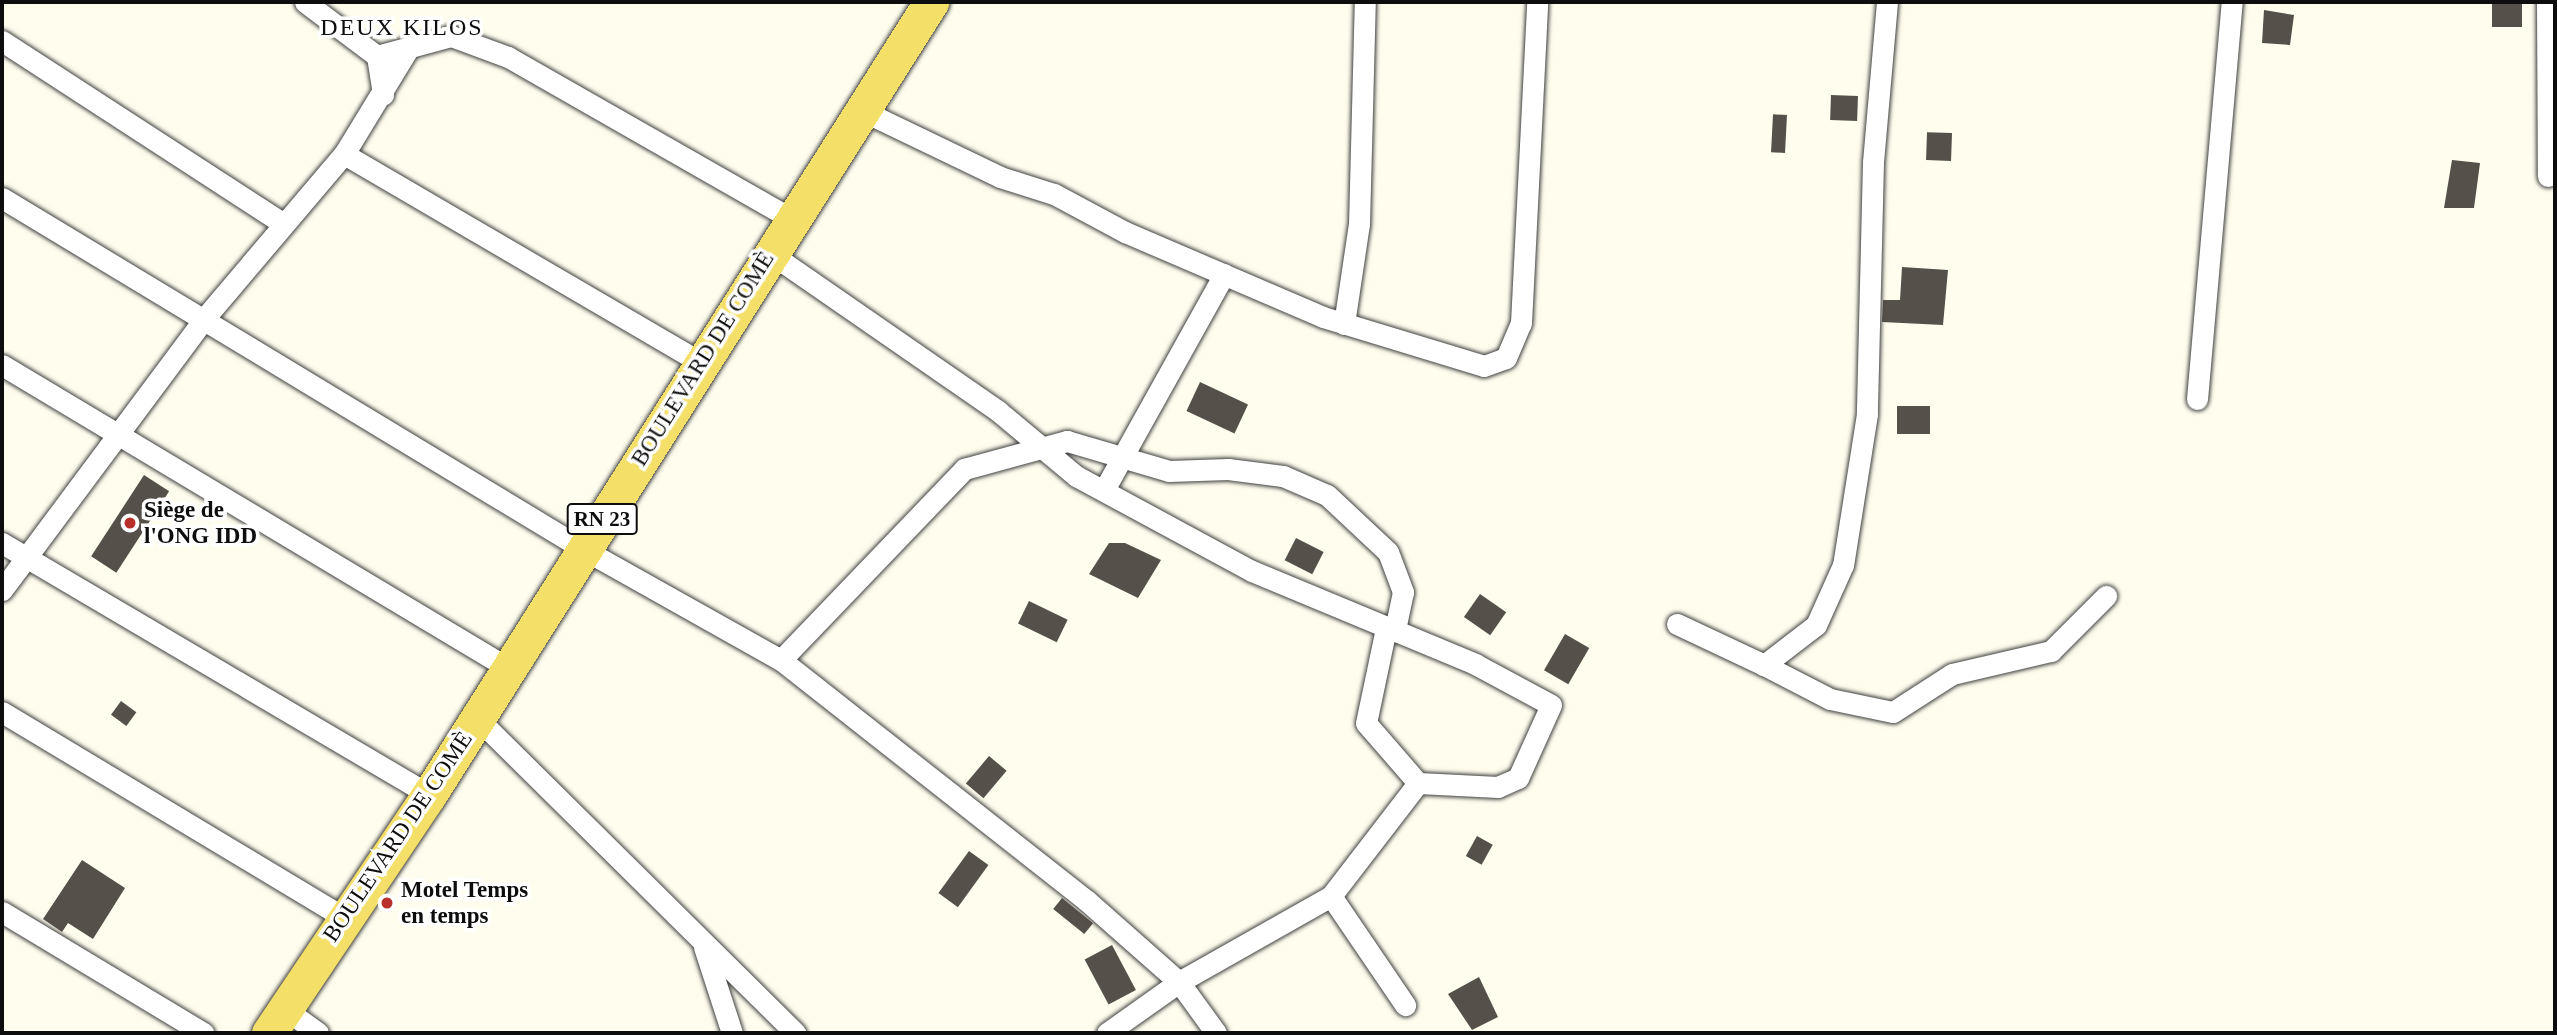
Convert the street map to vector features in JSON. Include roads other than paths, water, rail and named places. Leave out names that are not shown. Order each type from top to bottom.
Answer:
[{"type":"main road","name":"BOULEVARD DE COMÈ","points":[[277,1021],[429,795],[790,218],[931,2]]},
{"type":"street","points":[[305,2],[377,56],[383,95]]},
{"type":"street","points":[[1344,324],[1359,224],[1365,2]]},
{"type":"street","points":[[861,110],[1224,275],[1344,324],[1484,366],[1506,358],[1515,345],[1537,2]]},
{"type":"street","points":[[1764,664],[1816,625],[1843,565],[1867,414],[1873,162],[1887,2]]},
{"type":"street","points":[[2197,399],[2232,2]]},
{"type":"street","points":[[2547,2],[2547,176]]},
{"type":"street","points":[[377,56],[451,36],[508,57],[790,218]]},
{"type":"street","points":[[2,41],[282,223]]},
{"type":"street","points":[[2,590],[28,559],[203,320],[282,223],[344,154],[383,95],[410,46]]},
{"type":"street","points":[[344,154],[700,362]]},
{"type":"street","points":[[2,198],[583,549],[781,660],[984,816],[1179,982],[1216,1033]]},
{"type":"street","points":[[770,253],[1046,450],[1104,490],[1252,571],[1391,629],[1475,664],[1553,711],[1509,785],[1418,783],[1366,723],[1391,629],[1403,592],[1388,552],[1327,495],[1283,476],[1228,469],[1169,471],[1121,459],[1091,444],[1067,441],[1046,450],[985,458],[964,469],[781,660]]},
{"type":"street","points":[[1104,490],[1224,275]]},
{"type":"street","points":[[2,365],[508,668]]},
{"type":"street","points":[[2,543],[429,795]]},
{"type":"street","points":[[1676,624],[1764,664],[1830,699],[1893,712],[1952,674],[2051,650],[2106,596]]},
{"type":"street","points":[[2,712],[345,918]]},
{"type":"street","points":[[477,718],[572,805],[704,945],[795,1033]]},
{"type":"street","points":[[1107,1033],[1179,982],[1331,896],[1418,783]]},
{"type":"street","points":[[1331,896],[1405,1005]]},
{"type":"street","points":[[2,912],[203,1033]]},
{"type":"street","points":[[704,945],[732,1033]]},
{"type":"street","points":[[277,1021],[318,1033]]},
{"type":"place","name":"Siège de l'ONG IDD","points":[[130,523]]},
{"type":"place","name":"Motel Temps en temps","points":[[387,903]]},
{"type":"district","name":"DEUX KILOS","points":[[402,28]]}]
